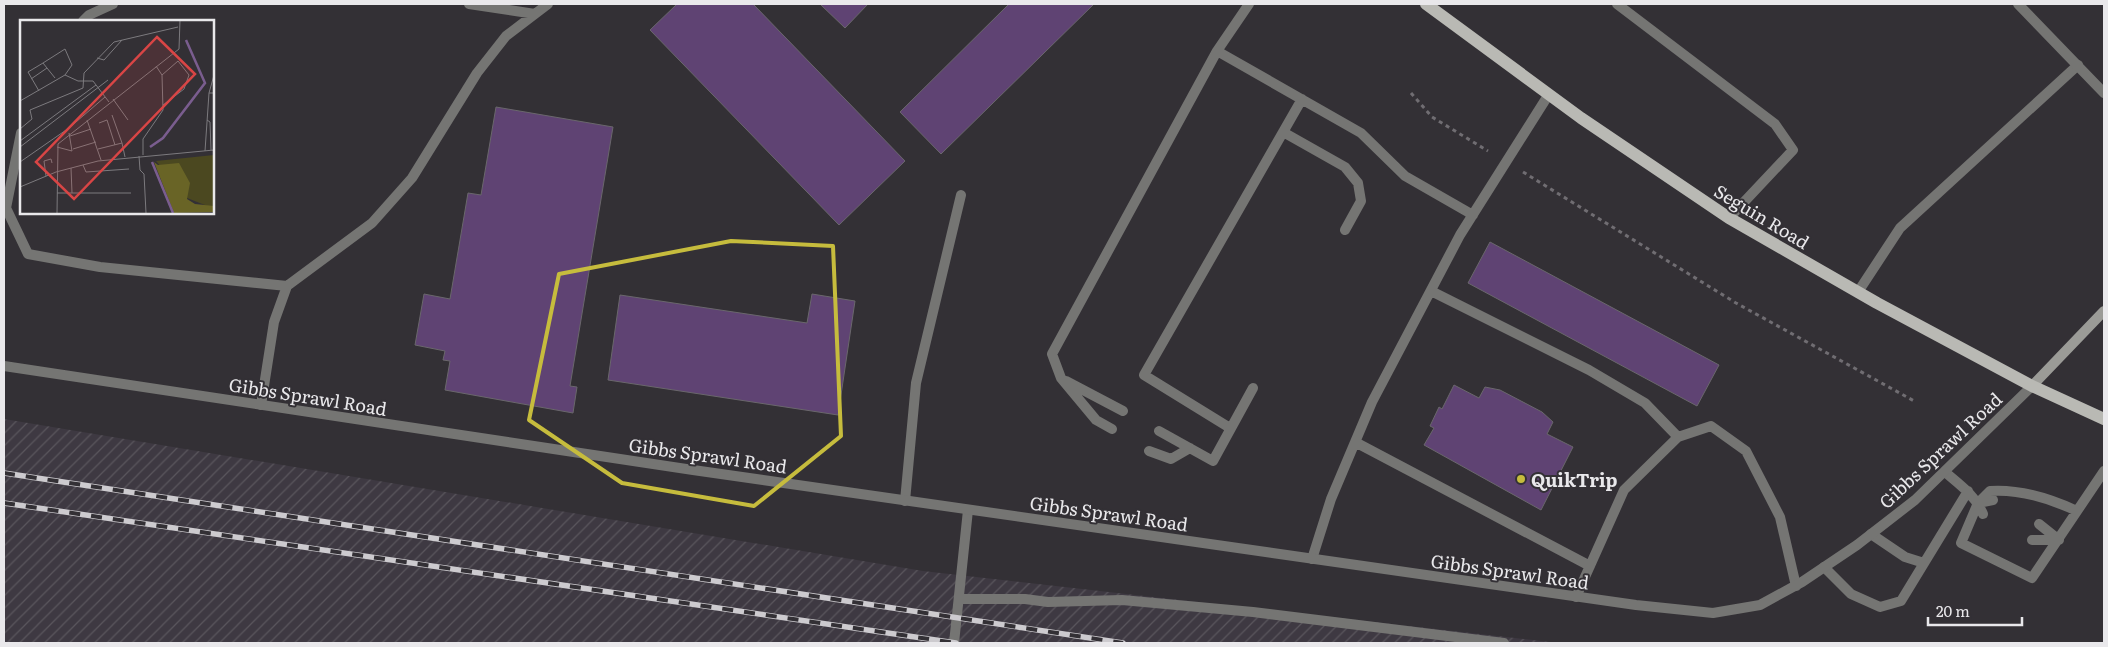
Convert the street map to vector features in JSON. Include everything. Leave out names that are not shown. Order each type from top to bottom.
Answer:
[{"type":"main road","name":"Seguin Road","points":[[1426,4],[1549,94],[1729,218],[1858,292],[2032,386],[2104,419]]},
{"type":"street","points":[[84,20],[89,15],[112,4]]},
{"type":"street","points":[[469,4],[535,14]]},
{"type":"street","points":[[261,405],[274,322],[286,286],[372,223],[412,178],[478,73],[506,36],[548,4]]},
{"type":"street","points":[[1112,429],[1096,420],[1061,378],[1052,354],[1217,51],[1249,4]]},
{"type":"street","points":[[1617,4],[1775,124],[1793,150],[1729,218]]},
{"type":"street","points":[[2018,4],[2104,93]]},
{"type":"street","points":[[1217,51],[1361,133],[1405,176],[1473,215]]},
{"type":"street","points":[[1858,292],[1900,228],[2078,65]]},
{"type":"street","points":[[1312,559],[1331,499],[1372,402],[1460,235],[1549,94]]},
{"type":"street","points":[[1230,428],[1144,375],[1302,99]]},
{"type":"street","points":[[1283,132],[1345,167],[1358,182],[1361,201],[1345,230]]},
{"type":"street","points":[[20,138],[6,208],[28,254],[100,267],[286,286]]},
{"type":"street","points":[[905,501],[916,383],[961,196]]},
{"type":"street","points":[[1431,291],[1589,370],[1645,403],[1678,437]]},
{"type":"street","name":"Gibbs Sprawl Road","points":[[4,366],[905,501],[1576,597],[1713,613],[1760,605],[1796,586],[1871,534],[1915,500],[1945,472],[2104,311]]},
{"type":"street","points":[[1061,378],[1123,412]]},
{"type":"street","points":[[1159,431],[1213,461],[1253,388]]},
{"type":"street","points":[[1576,597],[1624,490],[1678,437],[1711,426],[1746,451],[1780,518],[1796,586]]},
{"type":"street","points":[[1355,442],[1590,566]]},
{"type":"street","points":[[1149,451],[1172,459],[1190,448]]},
{"type":"street","points":[[2077,511],[2058,502],[2007,490],[1990,491],[1978,503],[1960,543],[2032,578],[2104,471]]},
{"type":"street","points":[[1945,472],[1968,491],[1978,503],[1983,514]]},
{"type":"street","points":[[1824,567],[1851,594],[1880,607],[1901,601],[1968,491]]},
{"type":"street","points":[[1978,503],[1993,500]]},
{"type":"street","points":[[954,643],[968,510]]},
{"type":"street","points":[[2039,524],[2059,540]]},
{"type":"street","points":[[1871,534],[1905,557],[1924,563]]},
{"type":"street","points":[[2032,540],[2059,540]]},
{"type":"street","points":[[959,599],[1131,601],[1254,612],[1504,643]]},
{"type":"path","points":[[1411,93],[1432,117],[1471,140]]},
{"type":"path","points":[[1538,181],[1744,307],[1916,402]]},
{"type":"highlighted area","points":[[731,241],[833,246],[841,436],[754,506],[622,483],[529,420],[559,274]]},
{"type":"shaded area","points":[[4,419],[923,571],[1559,643],[4,643]]},
{"type":"building","points":[[677,4],[753,4],[905,161],[839,225],[650,30]]},
{"type":"building","points":[[820,4],[868,4],[845,28]]},
{"type":"building","points":[[1009,4],[1094,4],[941,154],[900,112]]},
{"type":"building","points":[[496,107],[613,127],[570,386],[577,387],[573,413],[445,390],[450,361],[443,360],[445,351],[415,345],[424,294],[450,299],[468,193],[481,195]]},
{"type":"building","points":[[1490,242],[1719,365],[1697,406],[1468,283]]},
{"type":"building","points":[[812,294],[855,301],[838,415],[608,380],[620,295],[807,323]]},
{"type":"building","name":"QuikTrip","points":[[1454,385],[1479,398],[1485,387],[1500,390],[1542,412],[1553,422],[1547,434],[1573,447],[1541,510],[1424,445],[1434,428],[1430,426],[1439,407],[1442,409]]},
{"type":"railway","points":[[4,473],[1123,643]]},
{"type":"railway","points":[[4,503],[956,643]]},
{"type":"place","name":"QuikTrip","points":[[1521,479]]}]
